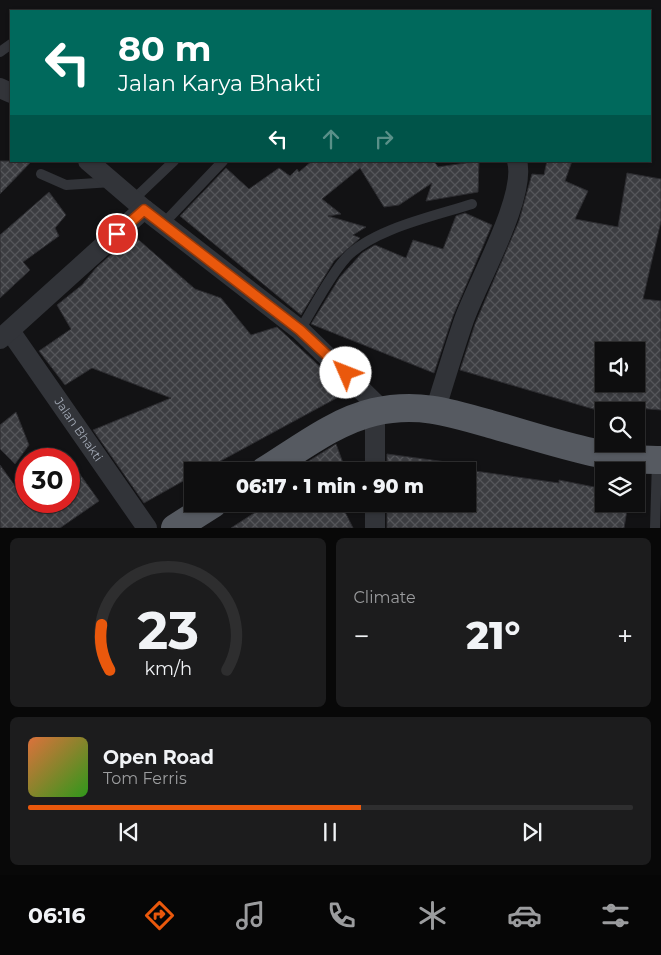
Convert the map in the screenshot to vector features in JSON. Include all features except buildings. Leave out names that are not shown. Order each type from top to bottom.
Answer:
[{"type":"highway","points":[[279,462],[353,419],[379,411],[407,407],[436,408],[561,444],[625,457],[659,460]]},
{"type":"highway","points":[[175,528],[200,512]]},
{"type":"street","points":[[89,162],[138,205],[300,330],[379,411],[376,462]]},
{"type":"street","points":[[436,408],[464,319],[516,195],[518,168],[516,162]]},
{"type":"street","points":[[5,335],[138,205]]},
{"type":"street","name":"Jalan Bhakti","points":[[5,335],[147,528]]},
{"type":"street","points":[[375,512],[375,528]]},
{"type":"lane","points":[[138,205],[173,162]]},
{"type":"lane","points":[[163,224],[222,162]]},
{"type":"lane","points":[[41,174],[66,185],[112,182]]},
{"type":"lane","points":[[300,330],[346,258],[363,244],[392,231],[472,204]]},
{"type":"lane","points":[[655,528],[659,460]]},
{"type":"route","points":[[117,234],[144,210],[279,312],[346,373]]}]
